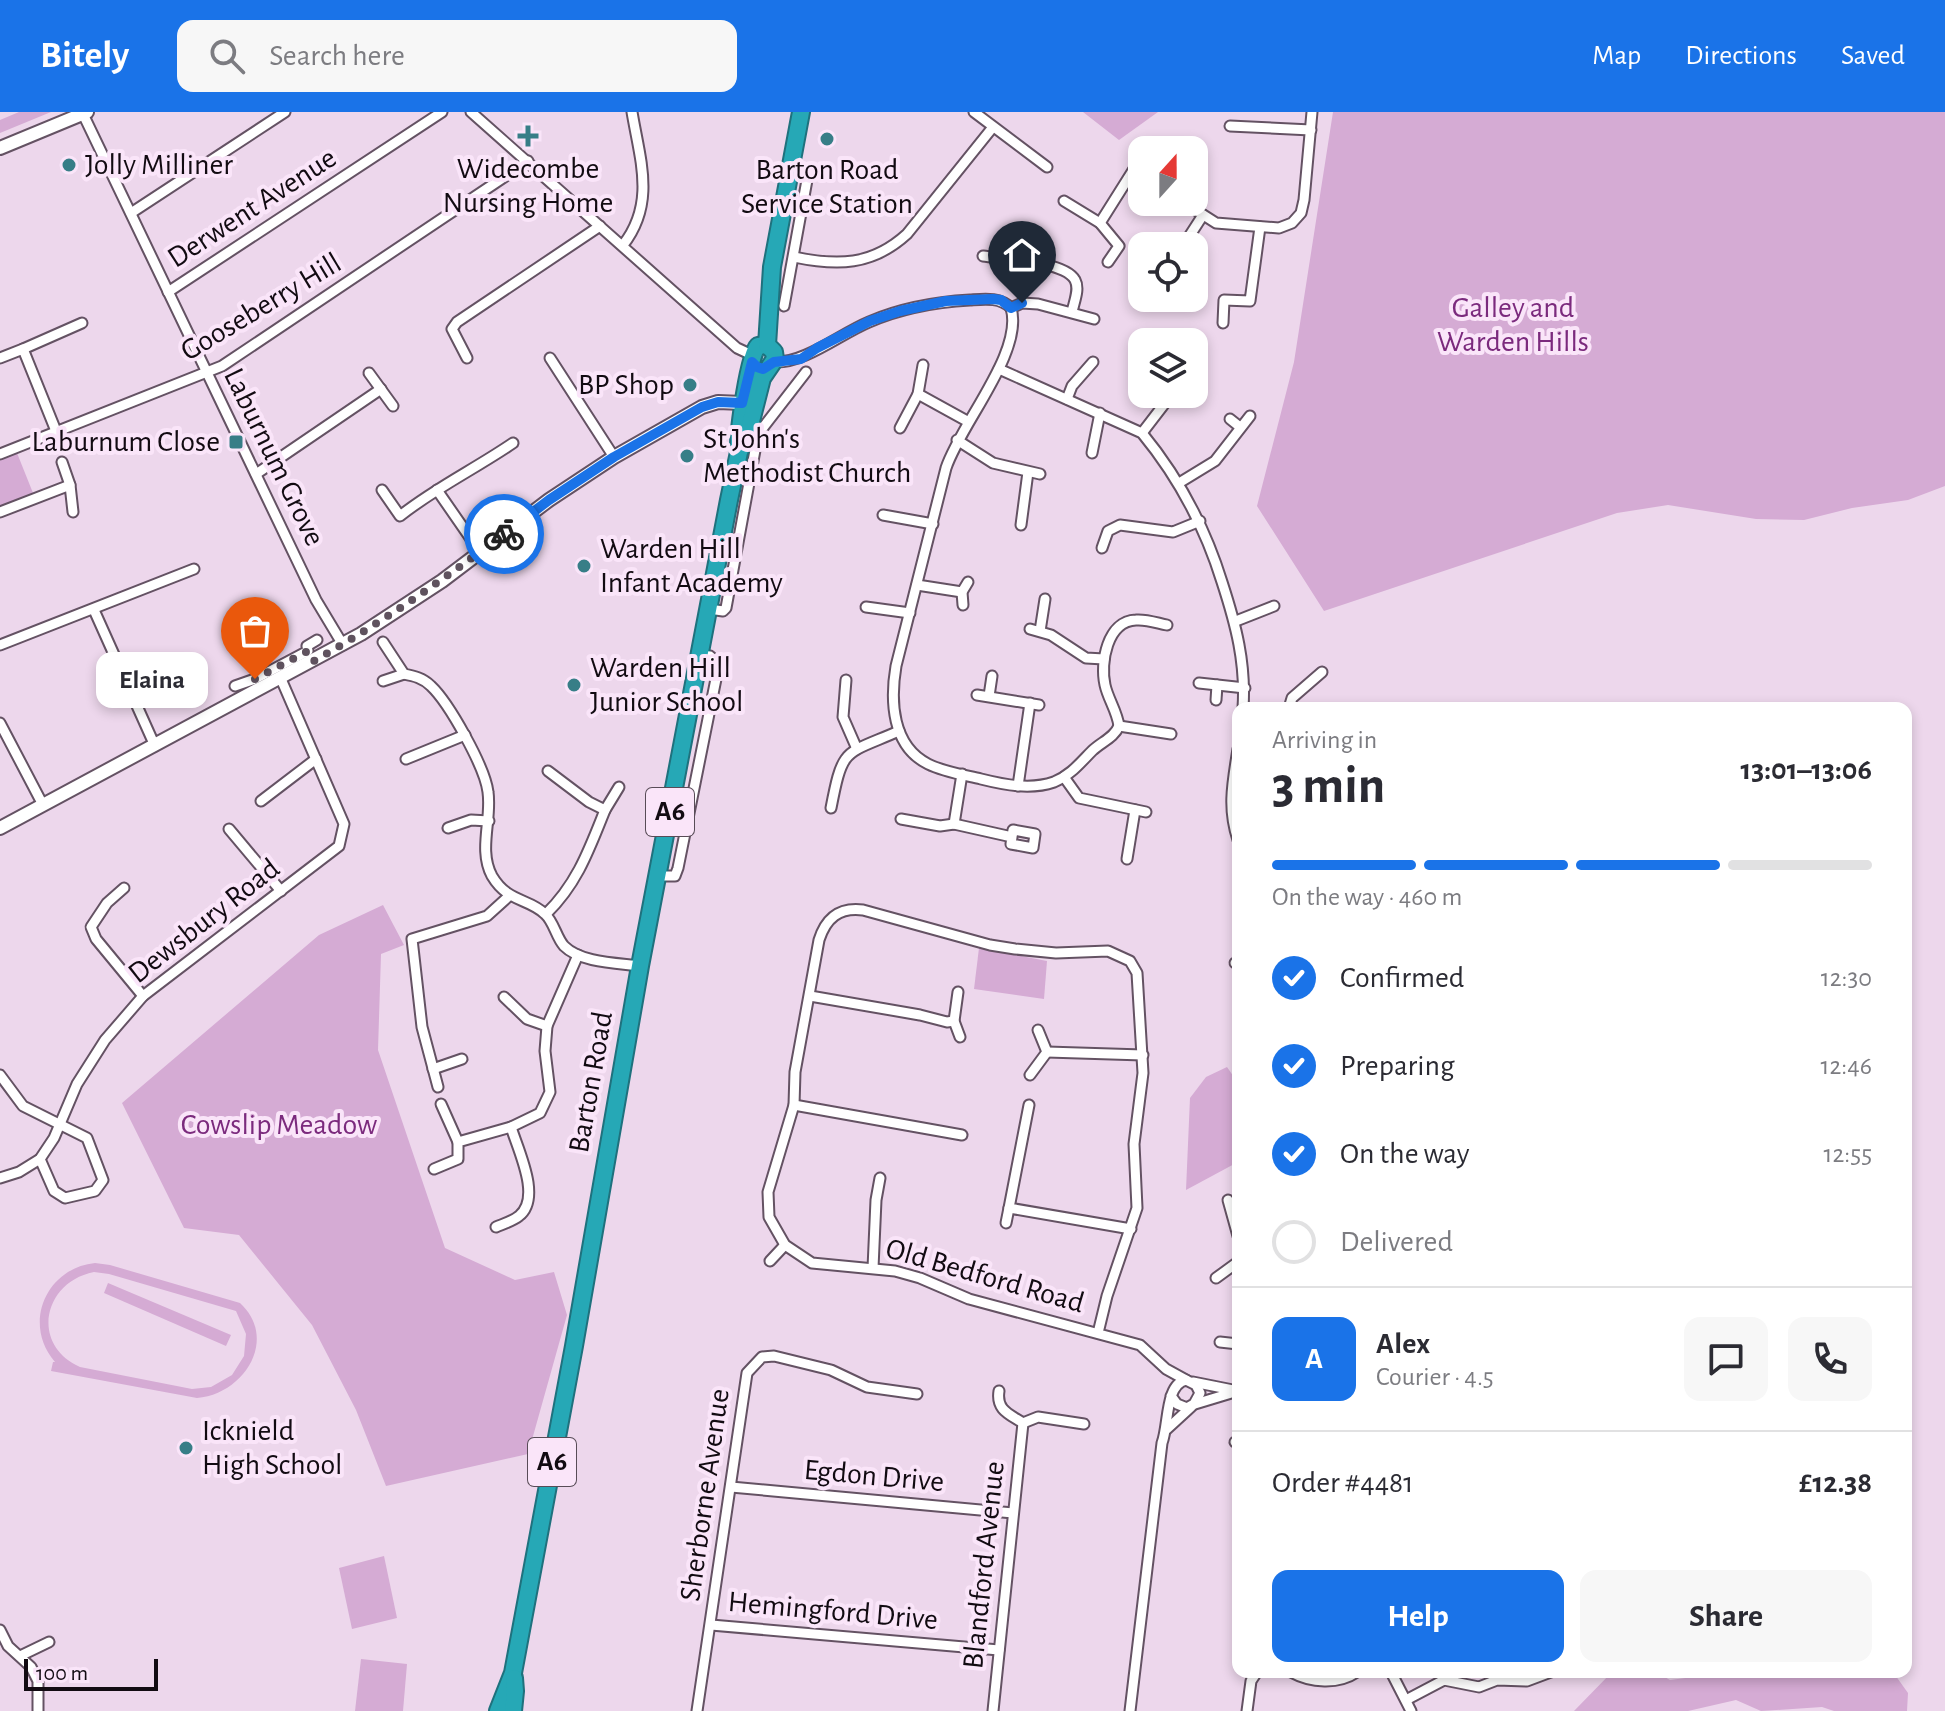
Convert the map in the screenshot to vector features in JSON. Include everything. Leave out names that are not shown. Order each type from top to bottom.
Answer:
[{"type":"highway","points":[[767,345],[758,346],[752,358],[760,369],[772,365],[774,352],[767,345],[772,267],[801,112]]},
{"type":"highway","name":"Barton Road","points":[[739,452],[738,426],[752,358]]},
{"type":"highway","name":"Barton Road","points":[[513,1673],[640,966],[739,452],[749,429],[762,378],[772,365]]},
{"type":"highway","name":"A6","points":[[498,1711],[513,1673]]},
{"type":"highway","name":"A6","points":[[513,1673],[513,1711]]},
{"type":"street","points":[[131,213],[285,112]]},
{"type":"street","name":"Derwent Avenue","points":[[168,292],[442,112]]},
{"type":"street","points":[[471,112],[752,358]]},
{"type":"street","points":[[623,245],[633,232],[643,205],[644,179],[632,112]]},
{"type":"street","points":[[974,112],[1047,167]]},
{"type":"street","points":[[1205,216],[1216,223],[1260,227],[1279,228],[1292,223],[1301,213],[1312,112]]},
{"type":"street","points":[[0,148],[85,113]]},
{"type":"street","name":"Laburnum Grove","points":[[85,113],[316,600],[343,645]]},
{"type":"street","points":[[1230,126],[1311,130]]},
{"type":"street","points":[[794,257],[837,264],[863,260],[894,247],[993,127]]},
{"type":"street","name":"Gooseberry Hill","points":[[0,454],[222,366],[528,161]]},
{"type":"street","points":[[784,306],[807,180],[804,172],[790,168]]},
{"type":"street","points":[[1100,223],[1128,179]]},
{"type":"street","points":[[1064,201],[1100,223],[1119,246],[1108,262]]},
{"type":"street","points":[[467,358],[452,329],[457,322],[600,226]]},
{"type":"street","points":[[1223,323],[1224,300],[1250,301],[1260,227]]},
{"type":"street","points":[[998,258],[999,247]]},
{"type":"street","points":[[983,256],[1049,265],[1070,273],[1077,287],[1072,312]]},
{"type":"street","points":[[772,365],[801,359],[870,321],[924,305],[993,299],[1001,300],[1011,308],[1011,339],[999,369],[967,421],[946,468],[894,680],[894,706],[899,731],[905,744],[922,761],[962,774],[1018,786],[1036,786],[1064,777],[1119,726],[1118,716],[1105,688],[1104,659],[1116,629],[1125,622],[1137,620],[1150,627],[1167,625]]},
{"type":"street","points":[[1011,308],[1029,303],[1094,319]]},
{"type":"street","points":[[0,358],[82,323]]},
{"type":"street","points":[[23,349],[56,431]]},
{"type":"street","points":[[550,358],[614,457]]},
{"type":"street","points":[[1067,399],[1072,386],[1093,362]]},
{"type":"street","points":[[900,428],[918,394],[923,365]]},
{"type":"street","points":[[999,369],[1142,433],[1179,483],[1213,550],[1236,621],[1242,651],[1244,702]]},
{"type":"street","points":[[709,609],[723,611],[726,608],[758,434],[806,372]]},
{"type":"street","points":[[369,373],[393,406]]},
{"type":"street","points":[[782,383],[790,391]]},
{"type":"street","points":[[256,474],[381,389]]},
{"type":"street","points":[[918,394],[967,421]]},
{"type":"street","points":[[0,828],[155,746],[311,656],[343,645],[442,581],[549,500],[614,457],[702,407],[718,402],[742,403]]},
{"type":"street","points":[[1142,433],[1159,408]]},
{"type":"street","points":[[1092,453],[1100,413]]},
{"type":"street","points":[[1179,483],[1215,461],[1250,416]]},
{"type":"street","points":[[1230,419],[1240,427]]},
{"type":"street","points":[[957,440],[993,463],[1040,474]]},
{"type":"street","points":[[382,490],[400,516],[451,480],[474,470],[513,443]]},
{"type":"street","points":[[62,462],[70,485],[73,512]]},
{"type":"street","points":[[1021,525],[1028,472]]},
{"type":"street","points":[[0,512],[70,485]]},
{"type":"street","points":[[437,490],[480,552]]},
{"type":"street","points":[[883,515],[933,524]]},
{"type":"street","points":[[1102,548],[1108,531],[1120,525],[1173,532],[1200,521]]},
{"type":"street","points":[[0,645],[194,569]]},
{"type":"street","points":[[963,605],[962,592],[968,582]]},
{"type":"street","points":[[917,585],[962,592]]},
{"type":"street","points":[[1045,599],[1035,630],[1061,640],[1086,658],[1104,659]]},
{"type":"street","points":[[1256,600],[1261,611]]},
{"type":"street","points":[[1236,621],[1274,606]]},
{"type":"street","points":[[866,607],[910,613]]},
{"type":"street","points":[[94,610],[155,746]]},
{"type":"street","points":[[311,656],[307,646],[317,640]]},
{"type":"street","points":[[383,642],[404,674]]},
{"type":"street","points":[[657,876],[675,876],[678,868],[719,664],[710,656],[700,655]]},
{"type":"street","points":[[235,686],[281,679],[311,656]]},
{"type":"street","points":[[1291,702],[1322,672]]},
{"type":"street","points":[[383,681],[404,674],[418,677],[432,686],[465,735],[488,791],[489,821],[485,850],[488,864],[493,877],[509,896],[546,914],[565,946],[578,955],[640,966]]},
{"type":"street","points":[[989,696],[992,676]]},
{"type":"street","name":"Dewsbury Road","points":[[40,1159],[54,1138],[77,1084],[105,1040],[143,996],[339,846],[344,824],[281,679]]},
{"type":"street","points":[[846,680],[843,717],[857,749]]},
{"type":"street","points":[[1199,683],[1245,688]]},
{"type":"street","points":[[1216,700],[1217,685]]},
{"type":"street","points":[[977,695],[1034,704],[1018,786]]},
{"type":"street","points":[[688,721],[706,725]]},
{"type":"street","points":[[0,723],[43,805]]},
{"type":"street","points":[[1119,726],[1171,734]]},
{"type":"street","points":[[831,808],[839,767],[844,758],[899,731]]},
{"type":"street","points":[[1156,744],[1158,731]]},
{"type":"street","points":[[406,759],[465,735]]},
{"type":"street","points":[[261,801],[316,759]]},
{"type":"street","points":[[548,771],[589,802],[605,810]]},
{"type":"street","points":[[954,824],[962,774]]},
{"type":"street","points":[[1064,777],[1079,798],[1140,811],[1127,859]]},
{"type":"street","points":[[1232,782],[1232,814]]},
{"type":"street","points":[[546,914],[571,886],[582,867],[605,810],[619,787]]},
{"type":"street","points":[[901,819],[940,826],[954,824],[1012,837]]},
{"type":"street","points":[[448,828],[471,820],[489,821]]},
{"type":"street","points":[[229,829],[281,891]]},
{"type":"street","points":[[124,888],[107,903],[91,927],[96,939],[143,996]]},
{"type":"street","points":[[438,1087],[422,1027],[412,939],[487,916],[509,896]]},
{"type":"street","points":[[770,1261],[785,1245],[769,1217],[768,1192],[794,1105],[795,1072],[823,927],[832,916],[843,911],[863,910],[990,945],[1041,952],[1108,951],[1130,961],[1137,973],[1143,1055],[1134,1144],[1137,1208],[1115,1268],[1098,1333]]},
{"type":"street","points":[[458,1142],[511,1127],[540,1113],[550,1092],[545,1051],[547,1026],[578,955]]},
{"type":"street","points":[[958,992],[954,1021],[960,1037]]},
{"type":"street","points":[[810,996],[954,1021]]},
{"type":"street","points":[[504,997],[527,1019],[547,1026]]},
{"type":"street","points":[[1038,1030],[1047,1052]]},
{"type":"street","points":[[1047,1052],[1143,1055]]},
{"type":"street","points":[[1030,1075],[1047,1052]]},
{"type":"street","points":[[433,1069],[462,1059]]},
{"type":"street","points":[[0,1075],[23,1106],[87,1138],[103,1180],[95,1191],[65,1198],[54,1191],[40,1159],[19,1172],[0,1178]]},
{"type":"street","points":[[434,1169],[458,1159],[458,1142],[441,1104]]},
{"type":"street","points":[[794,1105],[962,1135]]},
{"type":"street","points":[[1006,1223],[1029,1105]]},
{"type":"street","points":[[496,1227],[520,1216],[531,1193],[511,1127]]},
{"type":"street","points":[[873,1268],[880,1178]]},
{"type":"street","points":[[1228,1200],[1232,1205]]},
{"type":"street","points":[[1009,1208],[1131,1229]]},
{"type":"street","name":"Old Bedford Road","points":[[785,1245],[812,1263],[873,1268],[920,1278],[979,1302],[1140,1345],[1166,1369],[1190,1381],[1232,1389]]},
{"type":"street","points":[[1216,1278],[1232,1266]]},
{"type":"street","points":[[1220,1342],[1232,1343]]},
{"type":"street","name":"Sherborne Avenue","points":[[697,1711],[747,1373],[762,1357],[774,1356],[831,1370],[867,1387],[917,1394]]},
{"type":"street","points":[[1166,1369],[1171,1393],[1177,1404],[1193,1406],[1232,1392]]},
{"type":"street","points":[[1130,1711],[1162,1443],[1167,1429],[1171,1393],[1178,1382],[1190,1381],[1200,1393],[1193,1406],[1167,1429]]},
{"type":"street","name":"Blandford Avenue","points":[[999,1391],[997,1402],[1001,1409],[1023,1423]]},
{"type":"street","name":"Blandford Avenue","points":[[1023,1423],[1038,1417],[1084,1424]]},
{"type":"street","name":"Blandford Avenue","points":[[993,1711],[1023,1423]]},
{"type":"street","name":"Egdon Drive","points":[[731,1487],[1013,1513]]},
{"type":"street","name":"Hemingford Drive","points":[[711,1625],[999,1650]]},
{"type":"street","points":[[0,1630],[8,1646],[20,1656],[38,1681],[38,1711]]},
{"type":"street","points":[[20,1656],[49,1642]]},
{"type":"street","points":[[1247,1711],[1253,1678]]},
{"type":"street","points":[[1301,1678],[1325,1682],[1348,1678]]},
{"type":"street","points":[[1394,1678],[1411,1711]]},
{"type":"street","points":[[1406,1700],[1440,1678]]},
{"type":"street","points":[[1450,1678],[1479,1687],[1497,1680],[1527,1681],[1535,1678]]},
{"type":"green space","points":[[19,112],[51,112],[0,133],[0,120]]},
{"type":"green space","points":[[1083,112],[1158,112],[1119,140]]},
{"type":"green space","name":"Galley and Warden Hills","points":[[1333,112],[1945,112],[1945,486],[1908,500],[1852,508],[1804,520],[1756,519],[1668,505],[1617,513],[1324,611],[1257,506],[1294,362]]},
{"type":"green space","points":[[17,453],[33,493],[0,506],[0,460]]},
{"type":"green space","name":"Cowslip Meadow","points":[[383,905],[404,945],[381,954],[378,1050],[445,1248],[515,1280],[554,1272],[567,1315],[528,1454],[386,1486],[356,1410],[312,1325],[239,1235],[184,1228],[122,1103],[319,935]]},
{"type":"green space","points":[[979,948],[1047,961],[1044,999],[974,989]]},
{"type":"green space","points":[[1227,1067],[1232,1074],[1232,1165],[1186,1190],[1190,1098],[1206,1077]]},
{"type":"green space","points":[[95,1263],[110,1265],[240,1303],[251,1317],[256,1332],[256,1348],[251,1362],[242,1376],[229,1387],[197,1398],[51,1371],[55,1362],[45,1347],[40,1331],[40,1315],[52,1287],[63,1275]],"holes":[[[94,1272],[236,1311],[246,1334],[244,1356],[232,1375],[211,1387],[192,1389],[80,1367],[64,1357],[54,1344],[49,1330],[49,1315],[54,1301],[63,1288],[77,1278]]]},
{"type":"green space","points":[[108,1283],[231,1335],[226,1346],[104,1293]]},
{"type":"green space","points":[[384,1556],[397,1618],[352,1629],[339,1568]]},
{"type":"green space","points":[[361,1659],[407,1664],[403,1711],[355,1711]]},
{"type":"green space","points":[[1606,1678],[1897,1678],[1908,1693],[1907,1711],[1834,1711],[1822,1707],[1761,1711],[1736,1700],[1688,1711],[1574,1711]]},
{"type":"way so far","points":[[255,679],[308,651],[314,661],[343,645],[442,581],[504,534]]},
{"type":"place","name":"Widecombe Nursing Home","points":[[528,136]]},
{"type":"place","name":"Barton Road Service Station","points":[[827,139]]},
{"type":"place","name":"Jolly Milliner","points":[[69,165]]},
{"type":"place","name":"BP Shop","points":[[690,385]]},
{"type":"place","name":"Laburnum Close","points":[[236,442]]},
{"type":"place","name":"St John's Methodist Church","points":[[687,456]]},
{"type":"place","name":"Warden Hill Infant Academy","points":[[584,566]]},
{"type":"place","name":"Elaina","points":[[255,679]]},
{"type":"place","name":"Warden Hill Junior School","points":[[574,685]]},
{"type":"place","name":"Icknield High School","points":[[186,1448]]},
{"type":"route","points":[[504,534],[614,457],[702,407],[718,402],[742,403],[752,362],[763,369],[774,362],[801,359],[870,321],[924,305],[993,299],[1001,300],[1011,308],[1022,303]]}]
